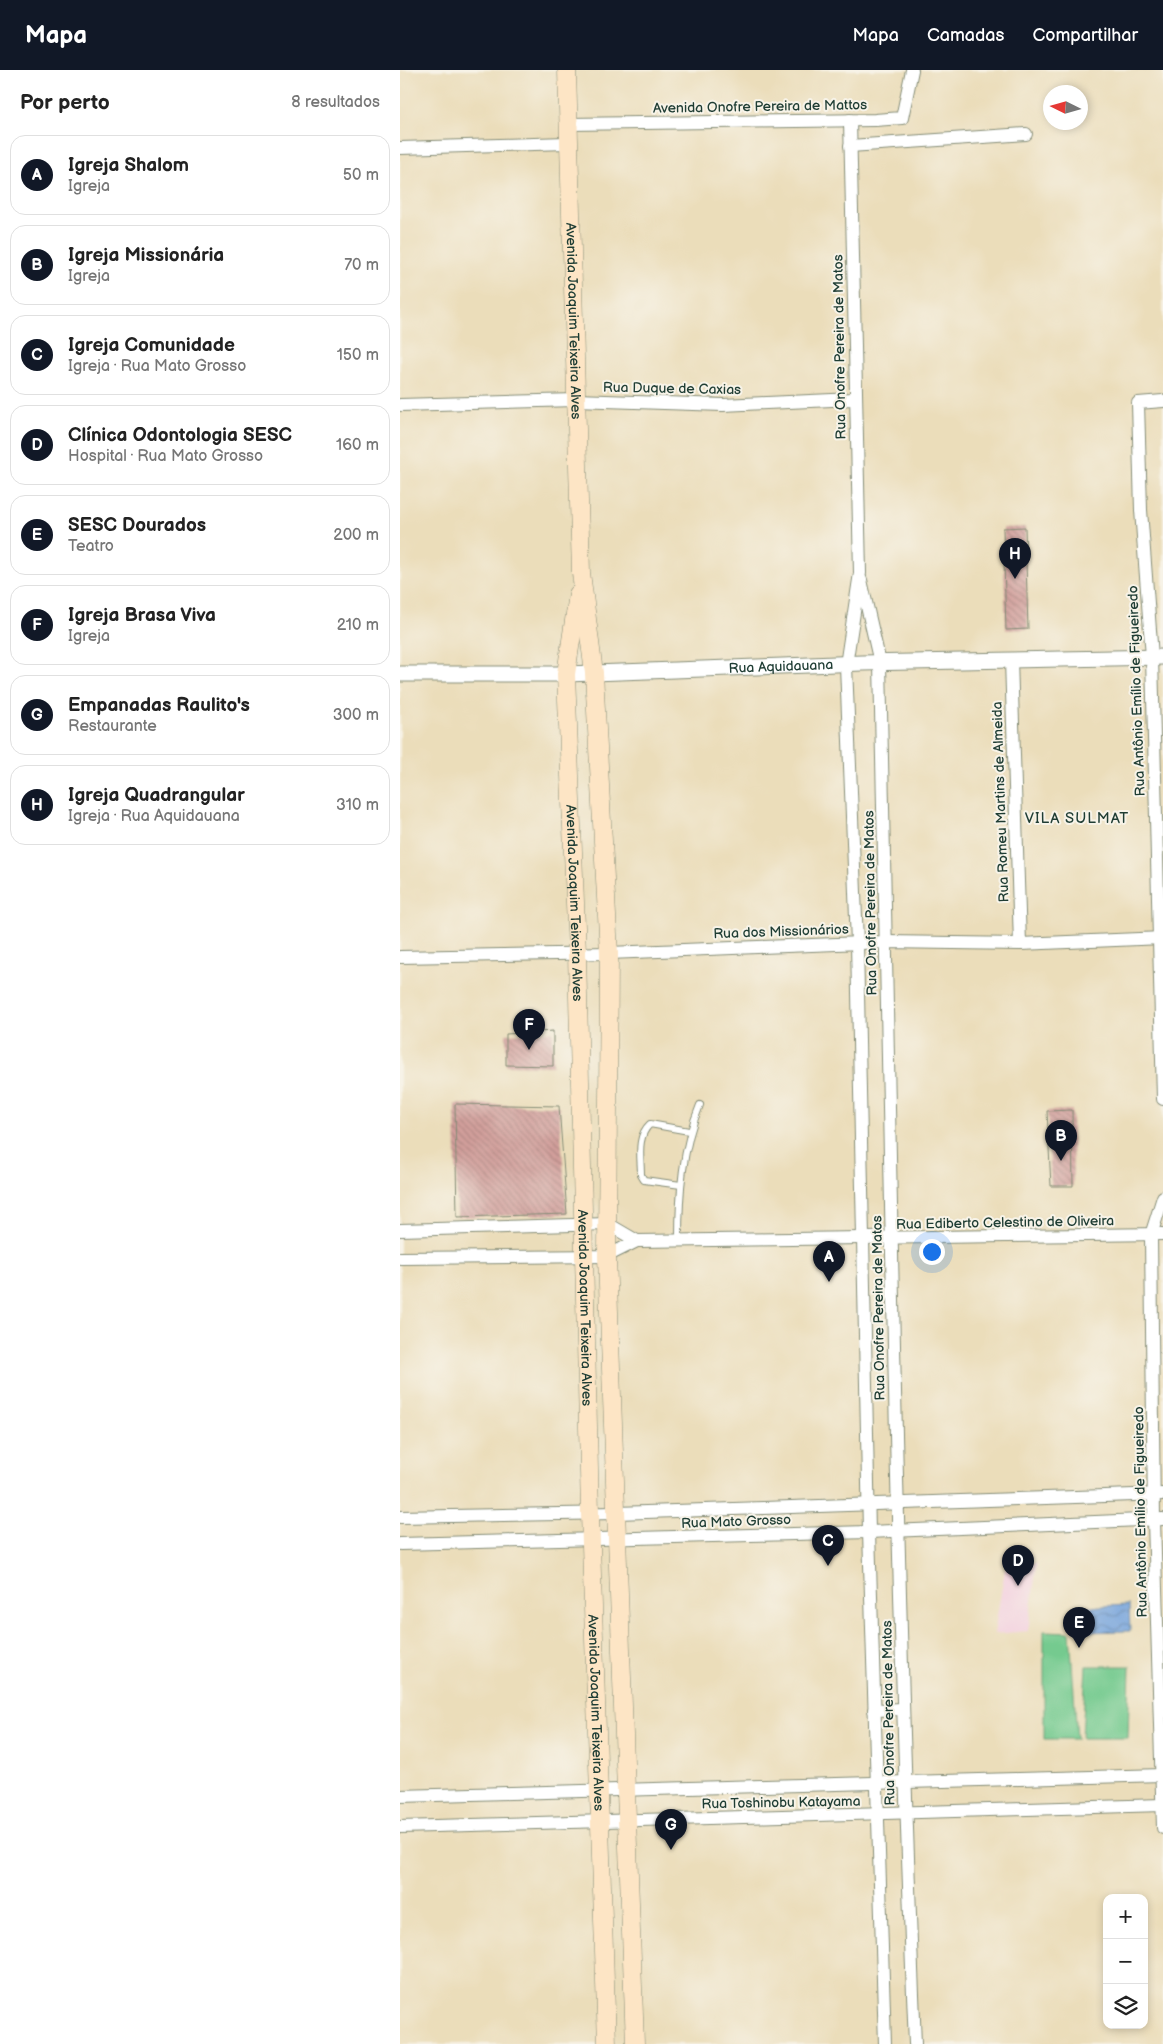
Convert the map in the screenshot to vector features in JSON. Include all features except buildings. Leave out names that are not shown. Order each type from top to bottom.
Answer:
[{"type":"main road","name":"Avenida Joaquim Teixeira Alves","points":[[567,70],[567,143],[581,573],[594,673],[609,953],[607,1256],[635,2044]]},
{"type":"main road","name":"Avenida Joaquim Teixeira Alves","points":[[581,573],[566,674],[577,953],[582,1225],[607,2044]]},
{"type":"street","name":"Avenida Onofre Pereira de Mattos","points":[[568,124],[902,118],[912,70]]},
{"type":"street","name":"Rua Onofre Pereira de Matos","points":[[850,120],[854,399],[860,573],[880,663],[897,1503],[915,2044]]},
{"type":"street","points":[[850,146],[1026,134]]},
{"type":"street","points":[[400,148],[567,143]]},
{"type":"street","name":"Rua Duque de Caxias","points":[[400,405],[576,400],[723,404],[854,399]]},
{"type":"street","name":"Rua Antônio Emílio de Figueiredo","points":[[1163,401],[1138,403],[1141,510],[1157,657],[1163,1099]]},
{"type":"street","name":"Rua Onofre Pereira de Matos","points":[[860,573],[846,665],[857,943],[869,1532],[885,2044]]},
{"type":"street","name":"Rua Aquidauana","points":[[400,674],[566,674],[880,663],[1157,657]]},
{"type":"street","name":"Rua Romeu Martins de Almeida","points":[[1011,660],[1020,944]]},
{"type":"street","name":"Rua dos Missionários","points":[[400,957],[609,953],[886,942],[1020,944],[1161,938]]},
{"type":"street","name":"Rua Antônio Emílio de Figueiredo","points":[[1163,1197],[1157,1235],[1158,1520],[1163,1828]]},
{"type":"street","points":[[400,1230],[608,1224],[637,1241]]},
{"type":"street","name":"Rua Ediberto Celestino de Oliveira","points":[[400,1258],[607,1256],[637,1241],[1157,1235]]},
{"type":"street","name":"Rua Mato Grosso","points":[[400,1517],[616,1513],[1159,1494]]},
{"type":"street","name":"Rua Mato Grosso","points":[[400,1544],[591,1541],[1158,1520]]},
{"type":"street","points":[[874,1710],[903,1709]]},
{"type":"street","name":"Rua Toshinobu Katayama","points":[[400,1796],[1162,1775]]},
{"type":"street","name":"Rua Toshinobu Katayama","points":[[400,1828],[599,1820],[877,1815],[1163,1805]]},
{"type":"lane","points":[[679,1240],[679,1204],[689,1131],[700,1105]]},
{"type":"lane","points":[[681,1185],[644,1180],[641,1175],[640,1138],[650,1124],[689,1131]]},
{"type":"shaded area","points":[[1037,1563],[1028,1631],[994,1634],[1005,1569]]},
{"type":"green space","points":[[1044,1631],[1070,1632],[1077,1739],[1044,1739]]},
{"type":"green space","points":[[1086,1666],[1130,1666],[1128,1738],[1082,1738]]},
{"type":"water","points":[[1129,1605],[1130,1631],[1078,1632],[1077,1607]]},
{"type":"place","name":"Igreja Quadrangular","points":[[1015,579]]},
{"type":"place","name":"Igreja Brasa Viva","points":[[529,1050]]},
{"type":"place","name":"Igreja Missionária","points":[[1061,1161]]},
{"type":"place","name":"Igreja Shalom","points":[[829,1282]]},
{"type":"place","name":"Igreja Comunidade","points":[[828,1566]]},
{"type":"place","name":"Clínica Odontologia SESC","points":[[1018,1586]]},
{"type":"place","name":"SESC Dourados","points":[[1079,1648]]},
{"type":"place","name":"Empanadas Raulito's","points":[[671,1850]]},
{"type":"district","name":"VILA SULMAT","points":[[1077,818]]}]
